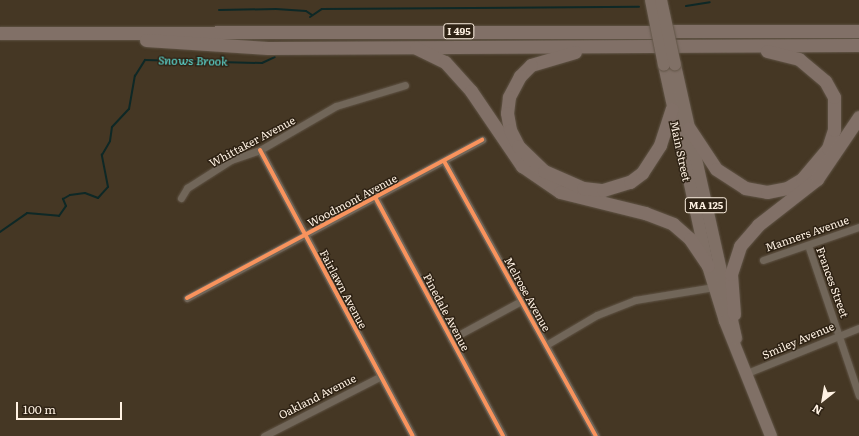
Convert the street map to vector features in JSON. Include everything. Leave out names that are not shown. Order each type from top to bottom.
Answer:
[{"type":"highway","name":"Main Street","points":[[650,0],[689,128],[734,314],[737,345]]},
{"type":"highway","name":"Main Street","points":[[661,0],[670,65],[672,109],[708,266],[714,287],[771,436]]},
{"type":"highway","name":"I 495","points":[[0,33],[859,31]]},
{"type":"highway","points":[[58,33],[268,48],[410,46],[719,47],[859,45]]},
{"type":"highway","points":[[410,46],[445,62],[471,91],[522,166],[560,192],[645,213],[673,224],[690,239],[708,266]]},
{"type":"highway","points":[[609,46],[558,55],[531,66],[520,76],[507,113],[518,146],[531,159],[564,182],[583,188],[619,187],[642,173],[653,158],[666,131],[672,109]]},
{"type":"highway","points":[[689,128],[726,178],[745,188],[767,192],[787,188],[802,179],[828,148],[834,130],[834,96],[814,69],[799,59],[775,52],[719,47]]},
{"type":"highway","points":[[734,314],[731,274],[740,246],[758,225],[817,179],[859,117]]},
{"type":"street","name":"Whittaker Avenue","points":[[181,198],[187,188],[231,160],[260,150],[352,99],[405,85]]},
{"type":"street","name":"Woodmont Avenue","points":[[187,298],[482,140]]},
{"type":"street","name":"Fairlawn Avenue","points":[[260,150],[413,436]]},
{"type":"street","name":"Melrose Avenue","points":[[444,161],[596,436]]},
{"type":"street","name":"Pinedale Avenue","points":[[375,197],[503,436]]},
{"type":"street","name":"Manners Avenue","points":[[762,260],[859,227]]},
{"type":"street","name":"Frances Street","points":[[808,245],[840,334],[859,396]]},
{"type":"street","points":[[546,345],[597,315],[635,300],[714,287]]},
{"type":"street","points":[[451,339],[521,301]]},
{"type":"street","name":"Smiley Avenue","points":[[747,373],[840,334],[859,328]]},
{"type":"street","name":"Oakland Avenue","points":[[264,436],[381,376]]},
{"type":"waterway","name":"Snows Brook","points":[[686,6],[710,2]]},
{"type":"waterway","name":"Snows Brook","points":[[310,17],[322,9],[639,7]]},
{"type":"waterway","points":[[219,10],[276,9],[306,11],[312,15]]},
{"type":"waterway","name":"Snows Brook","points":[[0,232],[27,213],[59,216],[66,206],[63,199],[70,195],[85,193],[98,198],[108,187],[102,155],[110,141],[112,127],[129,109],[135,76],[145,60],[262,63],[275,57]]},
{"type":"cycle path","points":[[187,298],[482,140]]},
{"type":"cycle path","points":[[260,150],[413,436]]},
{"type":"cycle path","points":[[444,161],[596,436]]},
{"type":"cycle path","points":[[375,197],[503,436]]}]
